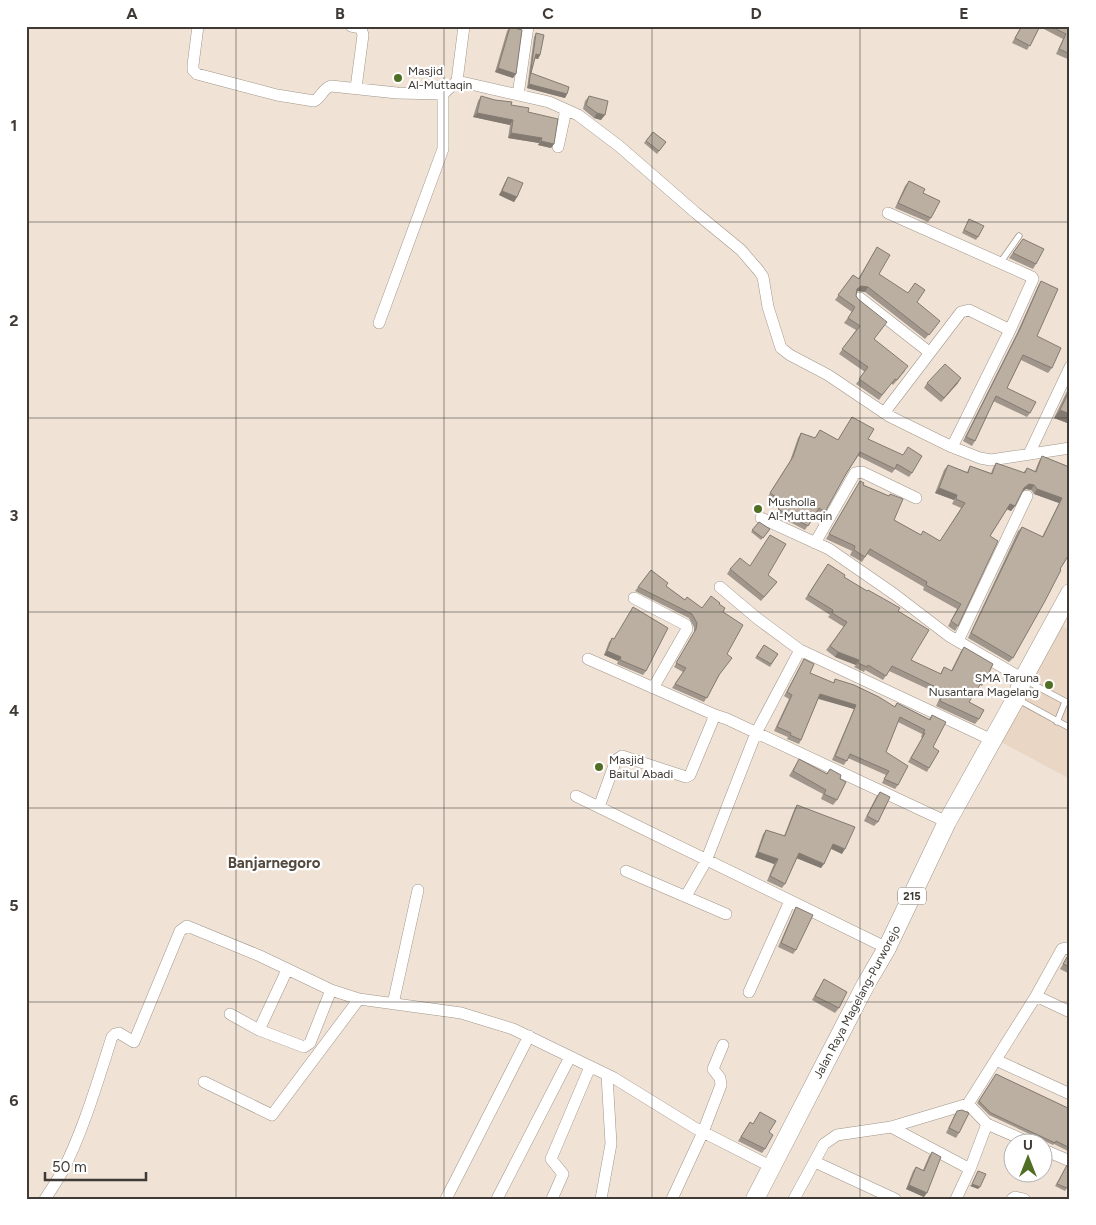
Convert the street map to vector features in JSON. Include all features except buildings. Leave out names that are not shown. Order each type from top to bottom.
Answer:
[{"type":"main road","name":"Jalan Raya Magelang-Purworejo","points":[[757,1198],[770,1166],[887,948],[947,822],[1016,698],[1023,679],[1070,594]]},
{"type":"street","points":[[198,26],[193,65],[193,70],[197,74],[276,95],[314,100],[317,100],[327,87],[331,86],[397,93],[443,94]]},
{"type":"street","points":[[351,26],[361,28],[363,35],[356,88]]},
{"type":"street","points":[[379,323],[443,149],[443,94],[456,81],[464,26]]},
{"type":"street","points":[[518,95],[528,26]]},
{"type":"street","points":[[456,81],[549,102],[578,115],[619,146],[696,214],[741,250],[763,277],[768,307],[781,348],[790,355],[828,375],[884,412],[952,447],[980,458],[991,460],[1070,448]]},
{"type":"street","points":[[558,147],[566,110]]},
{"type":"street","points":[[888,213],[1032,277],[1010,330],[952,447]]},
{"type":"street","points":[[860,298],[929,352]]},
{"type":"street","points":[[884,412],[961,312],[969,310],[1010,330]]},
{"type":"street","points":[[1028,454],[1070,368]]},
{"type":"street","points":[[815,543],[855,473],[862,472],[916,498]]},
{"type":"street","points":[[958,641],[1027,496]]},
{"type":"street","points":[[761,518],[828,549],[894,594],[949,636],[1023,679]]},
{"type":"street","points":[[720,587],[758,619],[800,650],[992,740]]},
{"type":"street","points":[[634,598],[686,625],[687,629],[653,688]]},
{"type":"street","points":[[686,896],[706,861],[756,733],[800,650]]},
{"type":"street","points":[[588,660],[727,719],[947,822]]},
{"type":"street","points":[[599,807],[616,760],[622,756],[686,777],[690,775],[715,715]]},
{"type":"street","points":[[576,796],[887,948]]},
{"type":"street","points":[[626,871],[726,914]]},
{"type":"street","points":[[393,1004],[418,890]]},
{"type":"street","points":[[749,992],[790,901]]},
{"type":"street","points":[[45,1199],[62,1173],[95,1091],[112,1037],[119,1033],[134,1042],[180,931],[187,926],[260,956],[331,990],[359,999],[461,1013],[513,1029],[607,1075],[703,1132],[770,1166]]},
{"type":"street","points":[[794,1199],[824,1144],[837,1135],[891,1127],[968,1104],[1036,996],[1062,949],[1070,949]]},
{"type":"street","points":[[259,1030],[287,970]]},
{"type":"street","points":[[230,1014],[259,1030],[304,1047],[310,1042],[331,990]]},
{"type":"street","points":[[1036,996],[1070,1012]]},
{"type":"street","points":[[204,1082],[272,1114],[359,999]]},
{"type":"street","points":[[446,1199],[529,1036]]},
{"type":"street","points":[[672,1199],[703,1132],[720,1085],[720,1078],[713,1069],[724,1045]]},
{"type":"street","points":[[497,1199],[570,1057]]},
{"type":"street","points":[[996,1060],[1070,1094]]},
{"type":"street","points":[[552,1199],[563,1174],[551,1159],[590,1067]]},
{"type":"street","points":[[601,1199],[610,1144],[607,1075]]},
{"type":"street","points":[[968,1104],[987,1124],[1005,1132]]},
{"type":"street","points":[[956,1199],[987,1124]]},
{"type":"street","points":[[891,1127],[970,1169]]},
{"type":"street","points":[[1054,1155],[1070,1162]]},
{"type":"street","points":[[815,1162],[895,1199]]},
{"type":"street","points":[[1012,1199],[1020,1197],[1024,1199]]},
{"type":"lane","points":[[1000,263],[1019,236]]},
{"type":"lane","points":[[1023,679],[1068,703],[1057,722]]},
{"type":"lane","points":[[1016,698],[1070,728]]},
{"type":"shaded area","name":"SMA Taruna Nusantara Magelang","points":[[1060,625],[1070,630],[1070,779],[999,741]]},
{"type":"place","name":"Masjid Al-Muttaqin","points":[[398,78]]},
{"type":"place","name":"Musholla Al-Muttaqin","points":[[758,509]]},
{"type":"place","name":"SMA Taruna Nusantara Magelang","points":[[1049,685]]},
{"type":"place","name":"Masjid Baitul Abadi","points":[[599,767]]},
{"type":"district","name":"Banjarnegoro","points":[[274,863]]}]
